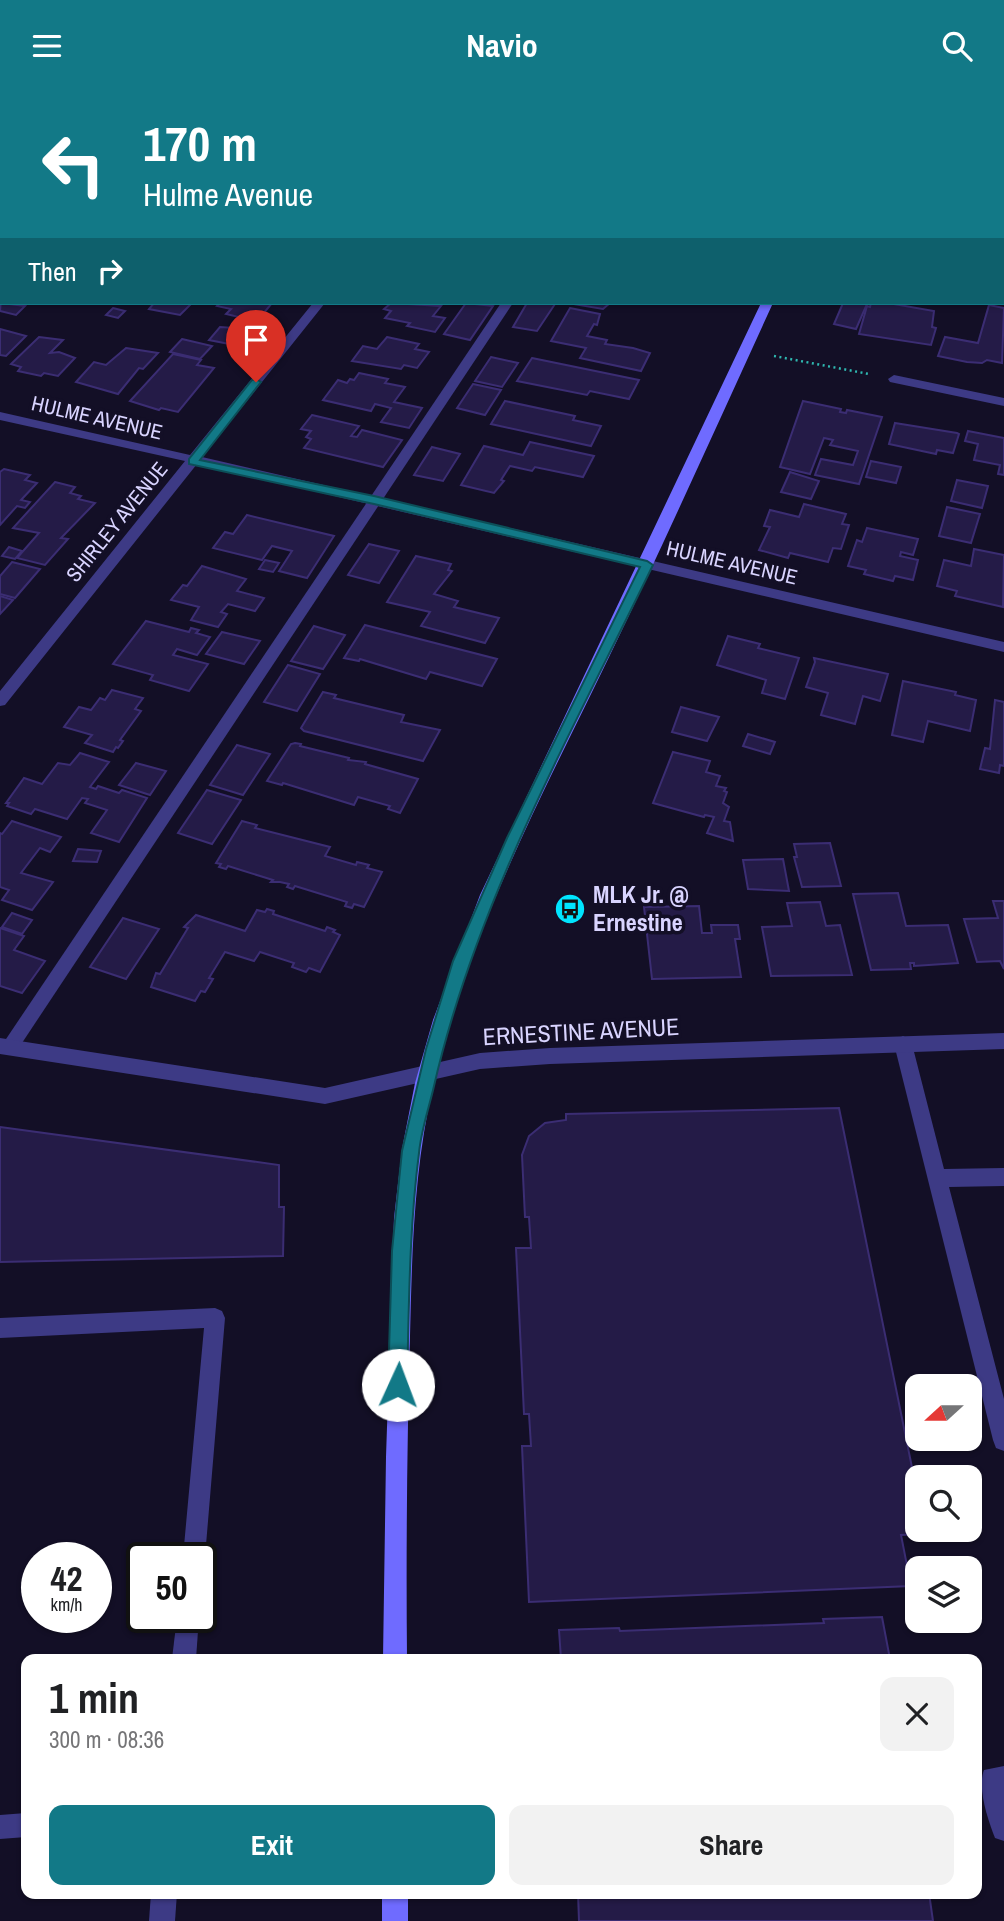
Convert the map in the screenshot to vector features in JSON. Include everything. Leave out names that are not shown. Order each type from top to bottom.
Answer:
[{"type":"main road","points":[[395,1654],[396,1436],[401,1251],[410,1151],[427,1071],[461,961],[492,887],[647,565],[766,305]]},
{"type":"main road","points":[[395,1899],[395,1921]]},
{"type":"street","name":"SHIRLEY AVENUE","points":[[0,701],[317,305]]},
{"type":"street","points":[[5,1047],[507,305]]},
{"type":"street","points":[[894,379],[1004,402]]},
{"type":"street","name":"HULME AVENUE","points":[[0,417],[374,500],[1004,647]]},
{"type":"street","name":"ERNESTINE AVENUE","points":[[5,1047],[325,1096],[480,1061],[550,1056],[1004,1041]]},
{"type":"street","points":[[903,1045],[1004,1440]]},
{"type":"street","points":[[937,1178],[1004,1177]]},
{"type":"street","points":[[0,1328],[215,1318],[195,1542]]},
{"type":"street","points":[[184,1654],[186,1633]]},
{"type":"street","points":[[1004,1778],[993,1779],[1004,1829]]},
{"type":"street","points":[[0,1827],[21,1825]]},
{"type":"street","points":[[162,1921],[164,1899]]},
{"type":"path","points":[[745,350],[894,379]]},
{"type":"building","points":[[1,305],[25,306],[16,315],[0,311]]},
{"type":"building","points":[[152,305],[190,305],[180,315],[149,309]]},
{"type":"building","points":[[270,305],[263,314],[269,315],[257,328],[263,330],[258,336],[245,333],[234,345],[209,340],[220,327],[234,328],[243,318],[226,314],[231,309],[217,306]]},
{"type":"building","points":[[389,305],[441,306],[433,316],[445,318],[435,332],[385,318],[391,311],[384,309]]},
{"type":"building","points":[[465,305],[493,306],[470,340],[444,334]]},
{"type":"building","points":[[526,305],[554,305],[537,331],[513,327]]},
{"type":"building","points":[[579,305],[608,305],[603,309]]},
{"type":"building","points":[[842,305],[867,305],[856,329],[834,324]]},
{"type":"building","points":[[900,305],[934,311],[932,327],[936,328],[931,345],[859,334],[867,306]]},
{"type":"building","points":[[989,305],[1004,308],[1002,363],[987,360],[982,363],[967,362],[938,356],[945,337],[978,343]]},
{"type":"building","points":[[113,308],[125,311],[118,318],[106,315]]},
{"type":"building","points":[[570,308],[600,314],[597,325],[594,324],[587,336],[607,340],[605,344],[650,353],[641,371],[580,358],[586,348],[551,341]]},
{"type":"building","points":[[0,329],[26,336],[6,356],[0,355]]},
{"type":"building","points":[[39,337],[63,340],[50,353],[59,352],[75,358],[58,376],[44,373],[41,376],[18,371],[21,367],[11,364]]},
{"type":"building","points":[[387,337],[419,344],[415,349],[429,352],[417,368],[404,365],[401,369],[352,361],[363,346],[377,349]]},
{"type":"building","points":[[182,339],[212,346],[200,359],[170,352]]},
{"type":"building","points":[[126,348],[158,353],[143,369],[139,368],[118,394],[76,382],[94,362],[106,365]]},
{"type":"building","points":[[173,354],[201,360],[197,365],[214,368],[178,412],[161,408],[159,410],[130,401]]},
{"type":"building","points":[[491,357],[518,363],[502,387],[475,381]]},
{"type":"building","points":[[532,358],[639,380],[629,399],[590,391],[587,395],[517,381]]},
{"type":"building","points":[[359,373],[388,379],[385,383],[405,387],[394,402],[422,408],[409,428],[381,422],[391,408],[375,404],[371,411],[323,400],[338,380],[347,383],[350,379],[354,380]]},
{"type":"building","points":[[473,384],[501,390],[485,415],[457,408]]},
{"type":"building","points":[[505,401],[575,416],[573,420],[601,426],[591,446],[491,424]]},
{"type":"building","points":[[803,401],[841,409],[840,412],[846,413],[847,410],[882,417],[859,484],[815,475],[821,459],[853,465],[858,451],[830,445],[833,440],[824,438],[810,474],[780,467]]},
{"type":"building","points":[[312,415],[359,426],[351,436],[357,437],[362,430],[402,440],[383,467],[304,448],[311,439],[306,437],[311,431],[301,429]]},
{"type":"building","points":[[895,423],[959,434],[953,453],[937,450],[936,454],[889,444]]},
{"type":"building","points":[[968,431],[1004,438],[1004,475],[998,474],[1000,465],[974,460],[978,444],[965,441]]},
{"type":"building","points":[[530,442],[594,456],[583,477],[535,467],[532,471],[510,466],[501,480],[504,481],[494,493],[461,485],[484,446],[523,455]]},
{"type":"building","points":[[432,447],[460,454],[443,481],[414,475]]},
{"type":"building","points":[[871,461],[901,467],[896,483],[866,477]]},
{"type":"building","points":[[4,469],[30,475],[25,480],[37,483],[21,500],[30,502],[25,508],[17,506],[0,525],[0,472]]},
{"type":"building","points":[[790,472],[819,481],[811,499],[781,492]]},
{"type":"building","points":[[957,480],[988,486],[982,508],[951,501]]},
{"type":"building","points":[[55,482],[75,487],[70,493],[81,496],[78,499],[95,503],[61,538],[68,539],[45,565],[17,558],[39,533],[13,528]]},
{"type":"building","points":[[804,504],[846,514],[842,524],[849,525],[841,549],[833,548],[828,562],[790,553],[788,558],[759,550],[770,527],[764,526],[770,510],[799,517]]},
{"type":"building","points":[[947,507],[980,514],[971,543],[939,536]]},
{"type":"building","points":[[247,515],[334,536],[307,578],[279,571],[292,551],[272,546],[262,560],[213,548],[225,532],[233,534]]},
{"type":"building","points":[[867,528],[918,539],[913,555],[901,552],[900,556],[918,560],[913,580],[895,576],[893,581],[864,574],[866,570],[848,566],[857,540],[862,542]]},
{"type":"building","points":[[369,544],[399,551],[379,583],[348,575]]},
{"type":"building","points":[[9,547],[22,551],[15,559],[2,556]]},
{"type":"building","points":[[974,549],[1004,555],[1003,607],[955,596],[957,591],[937,586],[944,560],[971,566]]},
{"type":"building","points":[[416,556],[451,564],[448,570],[452,571],[434,594],[458,601],[454,607],[499,618],[485,643],[421,626],[430,612],[387,602]]},
{"type":"building","points":[[265,560],[279,563],[273,572],[259,569]]},
{"type":"building","points":[[12,562],[40,569],[15,598],[0,594],[0,576]]},
{"type":"building","points":[[202,566],[246,579],[237,591],[264,598],[255,611],[228,604],[221,612],[227,614],[218,627],[191,620],[199,607],[171,600],[183,585],[187,586]]},
{"type":"building","points":[[0,596],[13,600],[0,614]]},
{"type":"building","points":[[146,621],[189,632],[191,628],[199,630],[196,633],[210,637],[197,655],[177,649],[173,655],[208,664],[189,691],[150,680],[153,675],[113,664]]},
{"type":"building","points":[[365,625],[497,659],[482,686],[430,672],[426,679],[360,659],[344,658]]},
{"type":"building","points":[[314,626],[345,635],[323,669],[291,661]]},
{"type":"building","points":[[222,632],[260,641],[244,664],[206,654]]},
{"type":"building","points":[[728,636],[760,644],[758,648],[799,658],[785,699],[762,693],[766,680],[717,665]]},
{"type":"building","points":[[814,658],[888,674],[880,701],[863,696],[855,724],[821,715],[828,693],[806,687]]},
{"type":"building","points":[[288,665],[320,674],[297,711],[264,702]]},
{"type":"building","points":[[903,681],[956,692],[955,695],[976,700],[970,731],[928,721],[923,742],[892,735]]},
{"type":"building","points":[[112,690],[143,698],[135,709],[141,711],[113,752],[85,743],[92,735],[64,727],[79,707],[91,710],[100,698],[105,700]]},
{"type":"building","points":[[323,692],[336,695],[334,698],[404,715],[401,722],[440,730],[423,761],[304,731],[301,728]]},
{"type":"building","points":[[995,700],[1004,702],[1004,766],[1000,765],[999,773],[980,769],[985,748],[990,749]]},
{"type":"building","points":[[681,707],[719,717],[707,741],[672,732]]},
{"type":"building","points":[[748,734],[775,742],[770,754],[743,746]]},
{"type":"building","points":[[291,744],[418,779],[400,813],[388,809],[390,806],[358,797],[354,805],[283,783],[282,785],[267,781]]},
{"type":"building","points":[[237,745],[270,754],[243,795],[210,785]]},
{"type":"building","points":[[673,752],[710,761],[706,772],[720,776],[716,786],[726,788],[723,803],[729,807],[724,821],[730,822],[733,841],[707,833],[714,817],[704,817],[653,803]]},
{"type":"building","points":[[80,753],[109,762],[90,787],[96,789],[98,786],[119,793],[122,790],[147,798],[119,842],[91,833],[107,810],[85,803],[88,799],[82,798],[67,819],[35,809],[31,814],[7,806],[9,803],[6,803],[24,778],[42,784],[58,763],[70,765]]},
{"type":"building","points":[[136,763],[166,771],[150,795],[119,785]]},
{"type":"building","points":[[207,790],[241,800],[212,844],[178,833]]},
{"type":"building","points":[[12,821],[61,837],[50,852],[40,848],[21,873],[53,882],[32,910],[2,900],[9,890],[0,887],[0,833],[2,834]]},
{"type":"building","points":[[242,821],[257,825],[255,828],[330,847],[325,856],[356,865],[357,862],[369,865],[367,868],[382,872],[364,907],[354,904],[352,908],[345,906],[347,902],[295,886],[293,889],[287,887],[289,884],[271,882],[273,880],[228,866],[226,869],[219,867],[221,864],[216,863]]},
{"type":"building","points":[[830,843],[841,886],[802,887],[794,857],[797,857],[794,844]]},
{"type":"building","points":[[78,849],[101,851],[97,862],[73,861]]},
{"type":"building","points":[[783,859],[789,891],[748,889],[743,860]]},
{"type":"building","points":[[898,893],[906,926],[948,925],[958,963],[914,966],[914,963],[910,963],[911,969],[871,970],[853,894]]},
{"type":"building","points":[[993,901],[1004,901],[1004,969],[1000,961],[977,962],[964,919],[998,918]]},
{"type":"building","points":[[820,902],[826,926],[840,925],[852,975],[771,976],[762,927],[792,926],[787,903]]},
{"type":"building","points":[[699,906],[702,933],[712,933],[711,925],[738,925],[740,939],[735,939],[741,977],[652,979],[644,907]]},
{"type":"building","points":[[267,909],[274,911],[273,914],[325,931],[327,927],[340,935],[320,972],[309,968],[306,972],[292,967],[294,963],[260,952],[254,961],[225,952],[209,978],[213,979],[195,1001],[151,987],[156,973],[160,974],[188,928],[184,927],[196,915],[245,931],[257,910],[265,912]]},
{"type":"building","points":[[12,913],[32,920],[22,934],[2,927]]},
{"type":"building","points":[[123,918],[159,929],[126,979],[90,967]]},
{"type":"building","points":[[0,928],[24,936],[14,950],[45,961],[22,993],[0,986]]},
{"type":"building","points":[[839,1108],[905,1433],[905,1451],[909,1451],[912,1465],[905,1465],[905,1535],[901,1535],[905,1556],[905,1586],[529,1602],[522,1446],[531,1446],[529,1414],[524,1414],[516,1248],[531,1248],[529,1217],[525,1217],[522,1155],[529,1136],[545,1123],[566,1120],[566,1114]]},
{"type":"building","points":[[0,1127],[279,1165],[279,1207],[284,1207],[283,1256],[0,1262]]},
{"type":"building","points":[[882,1617],[889,1654],[561,1654],[559,1630],[619,1628],[620,1631],[824,1623],[823,1619]]},
{"type":"building","points":[[578,1899],[930,1899],[933,1921],[579,1921]]},
{"type":"place","name":"MLK Jr. @ Ernestine","points":[[570,909]]},
{"type":"route","points":[[256,382],[193,461],[374,500],[647,565],[514,838],[461,961],[427,1071],[410,1151],[401,1251],[398,1385]]}]
